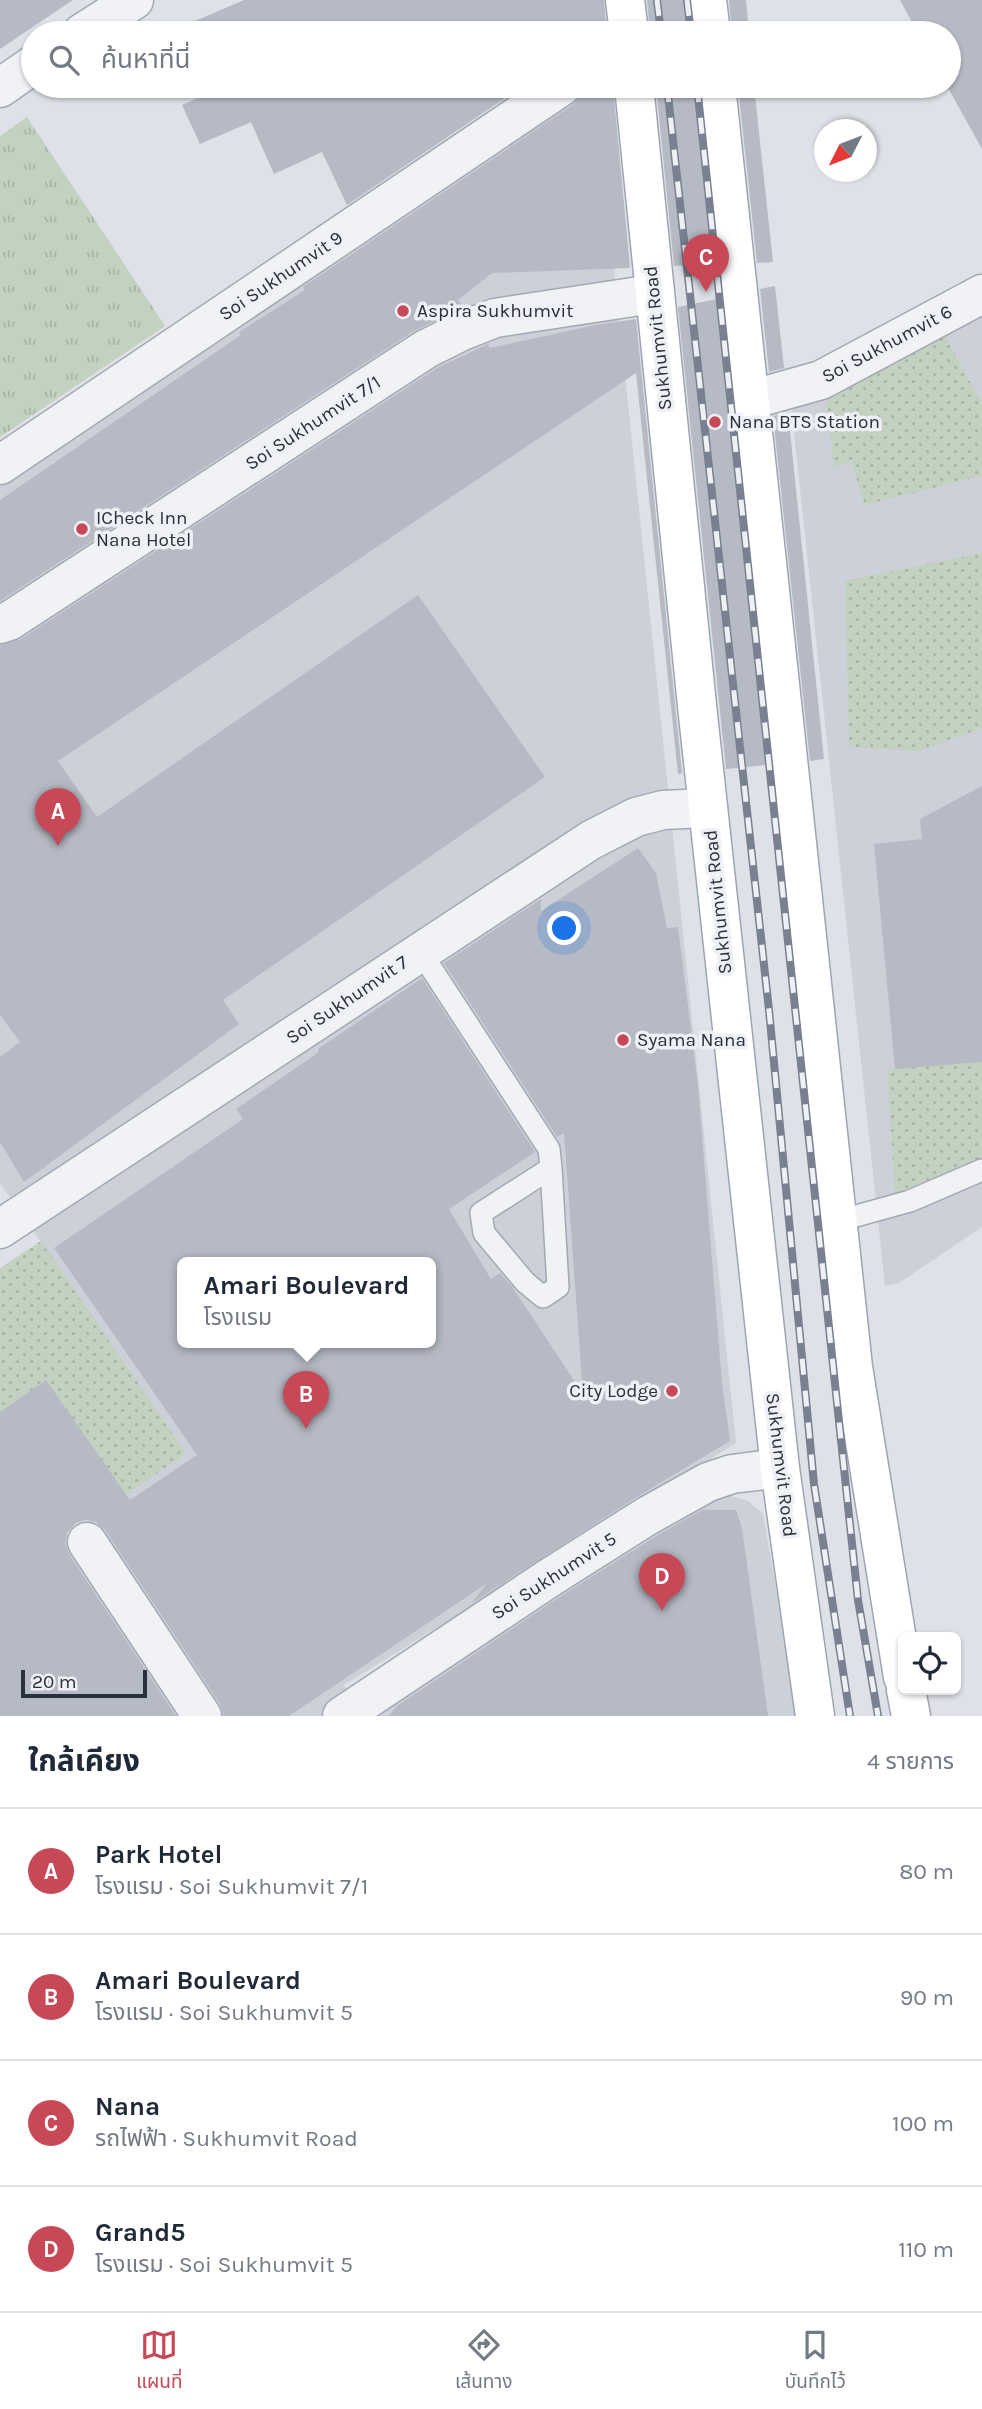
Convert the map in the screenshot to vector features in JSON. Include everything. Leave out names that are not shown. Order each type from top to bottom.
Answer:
[{"type":"main road","points":[[625,0],[628,21]]},
{"type":"main road","points":[[707,0],[710,21]]},
{"type":"main road","name":"Sukhumvit Road","points":[[635,98],[653,294],[780,1468],[815,1716]]},
{"type":"main road","points":[[717,98],[853,1367],[898,1646]]},
{"type":"main road","points":[[907,1695],[911,1716]]},
{"type":"street","points":[[101,21],[134,0]]},
{"type":"street","points":[[0,89],[21,74]]},
{"type":"street","name":"Soi Sukhumvit 9","points":[[0,466],[544,98]]},
{"type":"street","name":"Soi Sukhumvit 7/1","points":[[0,624],[9,621],[426,349],[495,318],[653,294]]},
{"type":"street","name":"Soi Sukhumvit 6","points":[[750,400],[821,380],[982,294]]},
{"type":"street","name":"Soi Sukhumvit 7","points":[[0,1229],[591,840],[636,817],[663,810],[708,808]]},
{"type":"street","name":"Soi Sukhumvit 5","points":[[342,1716],[647,1516],[708,1482],[732,1474],[780,1468]]},
{"type":"street","points":[[88,1542],[202,1716]]},
{"type":"lane","points":[[420,951],[549,1149],[551,1168],[558,1287],[543,1297],[525,1282],[484,1233],[481,1213],[551,1168]]},
{"type":"lane","points":[[838,1221],[910,1200],[982,1170]]},
{"type":"shaded area","points":[[529,98],[596,98],[736,1443],[344,1685],[365,1713],[717,1493],[747,1500],[763,1514],[798,1716],[0,1716],[0,1581],[186,1453],[0,1183],[0,444]]},
{"type":"shaded area","points":[[982,308],[982,1227],[899,1283],[885,1286],[791,404]]},
{"type":"green space","points":[[27,117],[165,326],[0,437],[0,136]]},
{"type":"green space","points":[[944,334],[982,404],[982,476],[865,505],[851,462],[834,467],[826,397]]},
{"type":"green space","points":[[982,553],[982,728],[919,751],[849,747],[845,581]]},
{"type":"green space","points":[[982,1060],[982,1157],[895,1194],[887,1068]]},
{"type":"green space","points":[[41,1241],[186,1453],[116,1502],[0,1421],[0,1268]]},
{"type":"building","points":[[0,0],[73,0],[42,21],[21,21],[21,35],[0,49]]},
{"type":"building","points":[[244,0],[604,0],[606,21],[195,21]]},
{"type":"building","points":[[647,0],[686,0],[688,21],[649,21]]},
{"type":"building","points":[[729,0],[746,0],[748,21],[731,21]]},
{"type":"building","points":[[900,0],[982,0],[982,149],[954,98],[961,98],[961,21],[911,21]]},
{"type":"building","points":[[198,98],[505,98],[347,205],[322,152],[274,174],[251,122],[200,144],[182,105]]},
{"type":"building","points":[[579,98],[614,98],[630,268],[492,273],[458,300],[463,307],[414,331],[0,601],[0,500],[241,335],[239,332],[305,290],[303,287]]},
{"type":"building","points":[[657,98],[696,98],[713,264],[674,266]]},
{"type":"building","points":[[739,98],[755,98],[773,262],[757,263]]},
{"type":"building","points":[[775,286],[784,368],[769,372],[760,289]]},
{"type":"building","points":[[717,299],[767,765],[726,769],[678,307]]},
{"type":"building","points":[[636,319],[682,773],[678,774],[636,373],[58,761],[97,817],[418,595],[545,777],[223,1000],[239,1024],[24,1182],[0,1142],[0,1057],[20,1042],[0,1015],[0,645],[21,639],[437,368],[488,344],[490,348]]},
{"type":"building","points":[[788,412],[824,759],[810,761],[773,416]]},
{"type":"building","points":[[982,786],[982,1062],[895,1069],[874,844],[922,839],[920,819]]},
{"type":"building","points":[[638,848],[656,873],[667,928],[678,927],[698,1085],[722,1383],[730,1441],[635,1498],[472,1603],[486,1584],[289,1716],[224,1716],[220,1704],[105,1530],[96,1522],[86,1520],[76,1523],[67,1533],[65,1544],[69,1554],[176,1716],[0,1716],[0,1412],[46,1380],[130,1500],[197,1455],[54,1248],[243,1119],[236,1109],[422,978],[535,1152],[449,1209],[491,1279],[500,1273],[513,1288],[583,1394],[564,1133],[557,1137],[444,963],[541,899],[541,911]]},
{"type":"building","points":[[702,1510],[736,1510],[742,1528],[768,1716],[389,1716],[397,1706],[561,1596]]},
{"type":"railway","points":[[657,0],[660,21]]},
{"type":"railway","points":[[687,0],[690,21]]},
{"type":"railway","points":[[668,98],[769,1010],[814,1484],[850,1716]]},
{"type":"railway","points":[[698,98],[858,1600],[878,1716]]},
{"type":"place","name":"Nana","points":[[706,292]]},
{"type":"place","name":"Aspira Sukhumvit","points":[[403,311]]},
{"type":"place","name":"Nana BTS Station","points":[[715,422]]},
{"type":"place","name":"ICheck Inn Nana Hotel","points":[[82,529]]},
{"type":"place","name":"Park Hotel","points":[[58,846]]},
{"type":"place","name":"Syama Nana","points":[[623,1040]]},
{"type":"place","name":"City Lodge","points":[[672,1391]]},
{"type":"place","name":"Amari Boulevard","points":[[306,1429]]},
{"type":"place","name":"Grand5","points":[[662,1611]]}]
